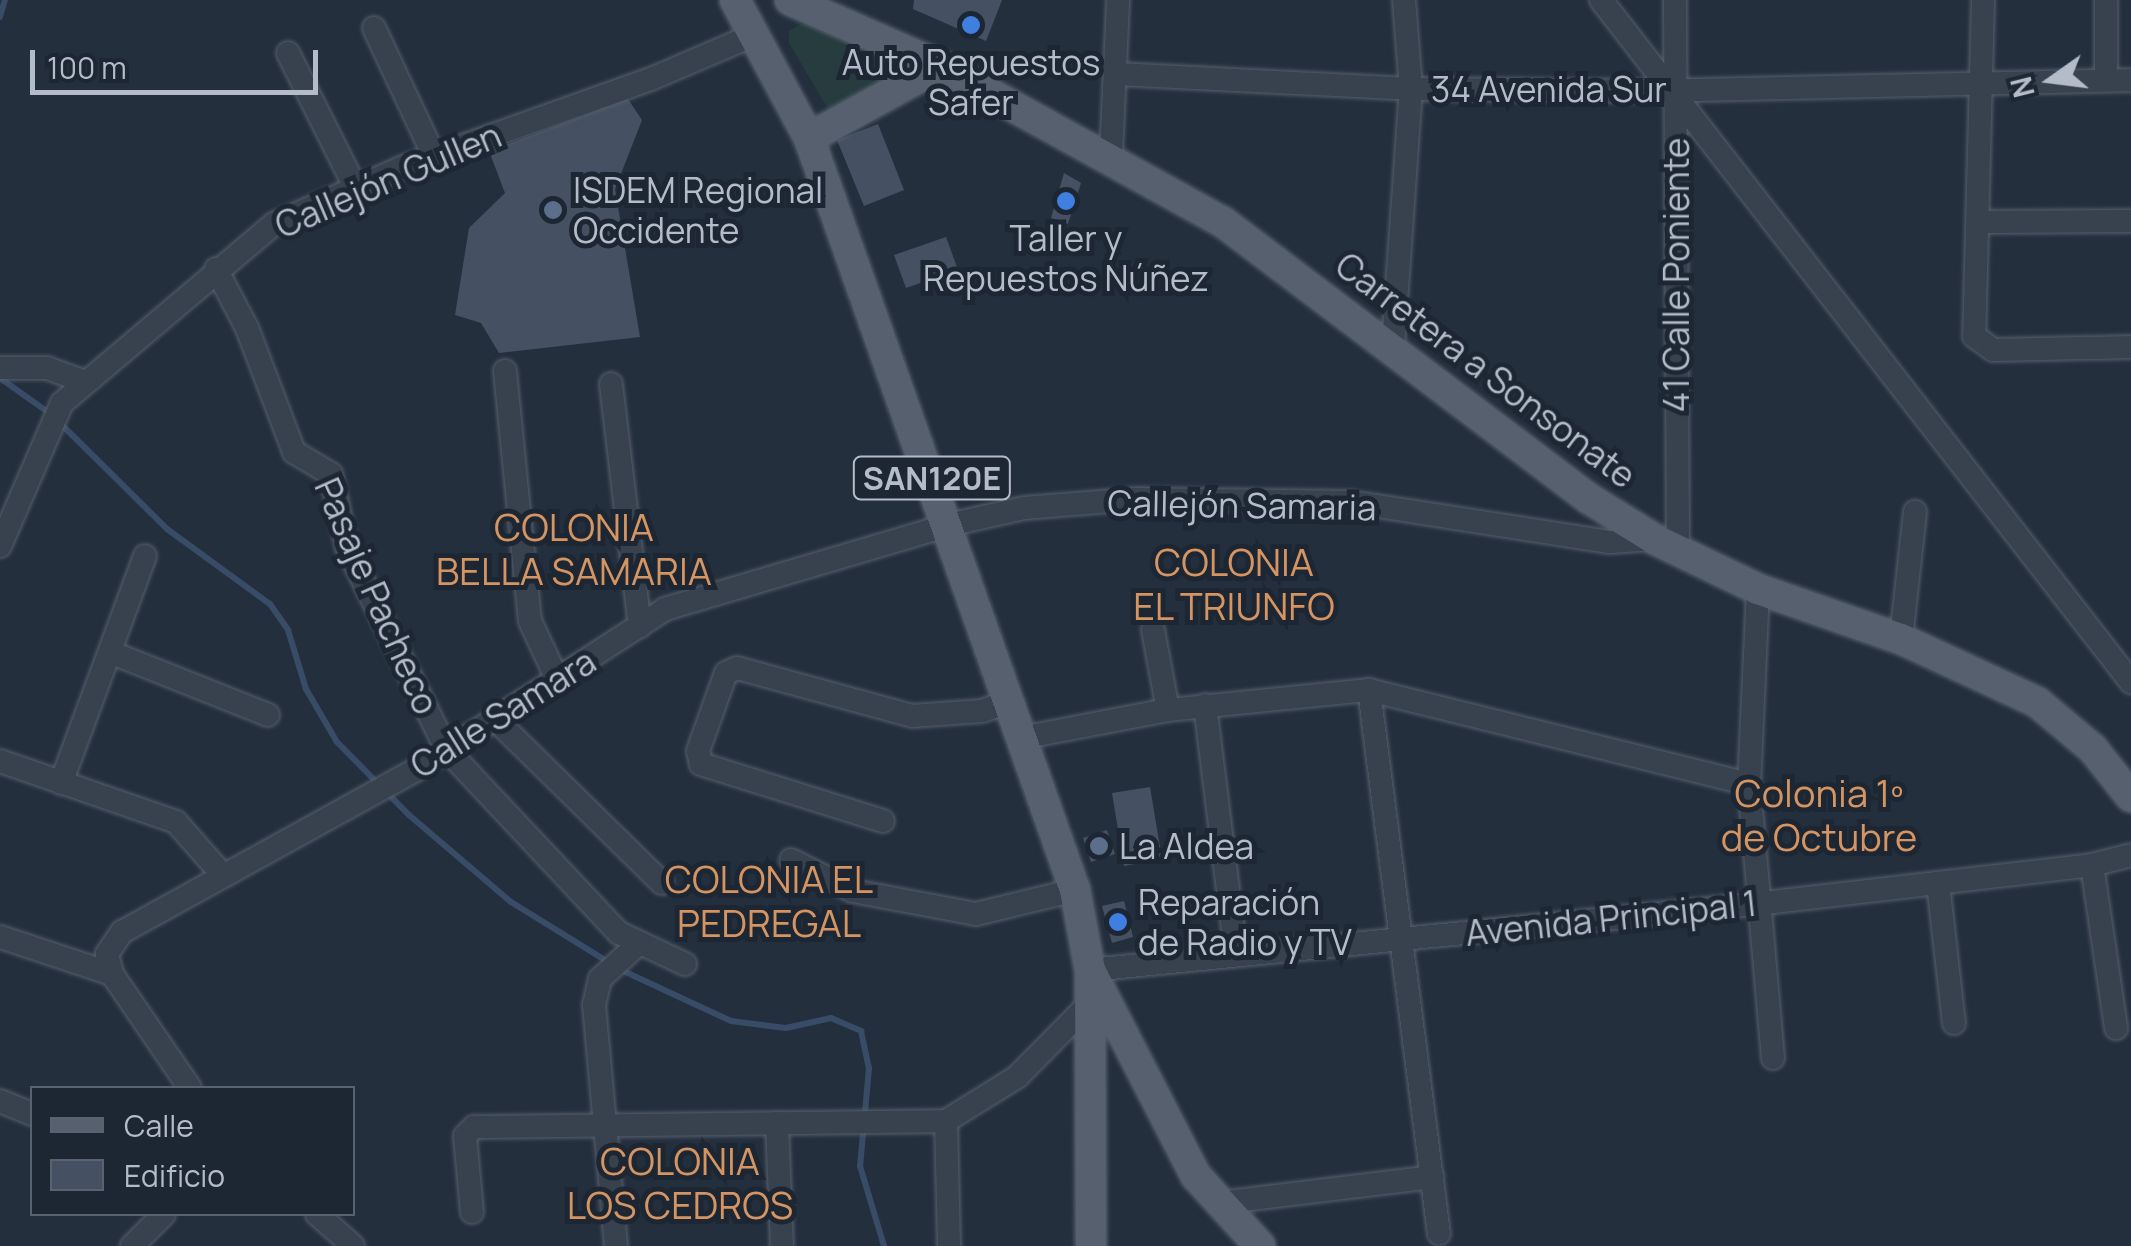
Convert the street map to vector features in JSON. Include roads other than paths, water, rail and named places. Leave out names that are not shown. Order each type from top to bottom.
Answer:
[{"type":"main road","name":"SAN120E","points":[[735,0],[809,138],[1026,737],[1075,890],[1090,970],[1091,1246]]},
{"type":"main road","name":"Carretera a Sonsonate","points":[[790,0],[940,66],[1112,156],[1224,222],[1393,345],[1588,498],[1666,544],[1758,588],[1902,639],[2037,702],[2093,750],[2131,797]]},
{"type":"main road","points":[[809,138],[940,66]]},
{"type":"main road","name":"SAN120E","points":[[1090,970],[1196,1176],[1260,1246]]},
{"type":"street","points":[[1112,156],[1118,0]]},
{"type":"street","points":[[1393,345],[1410,89],[1404,0]]},
{"type":"street","points":[[1601,0],[2131,682]]},
{"type":"street","name":"41 Calle Poniente","points":[[1666,544],[1675,0]]},
{"type":"street","points":[[1983,0],[1980,222],[1972,325],[1982,346],[1993,350],[2131,347]]},
{"type":"street","points":[[2106,0],[2106,80]]},
{"type":"street","points":[[374,28],[434,156]]},
{"type":"street","name":"Callejón Gullen","points":[[0,546],[51,422],[83,381],[274,224],[354,187],[756,34]]},
{"type":"street","points":[[288,52],[354,187]]},
{"type":"street","name":"34 Avenida Sur","points":[[1117,74],[1410,89],[1673,89],[2131,80]]},
{"type":"street","points":[[1980,222],[2131,220]]},
{"type":"street","name":"Pasaje Pacheco","points":[[216,269],[247,328],[294,452],[331,474],[348,548],[447,750],[619,933],[685,964]]},
{"type":"street","points":[[0,368],[47,368],[83,381]]},
{"type":"street","points":[[504,372],[530,621],[557,679]]},
{"type":"street","points":[[611,384],[640,626]]},
{"type":"street","name":"Callejón Samaria","points":[[948,524],[1024,508],[1135,499],[1351,502],[1610,542],[1666,544]]},
{"type":"street","points":[[1902,639],[1916,512]]},
{"type":"street","name":"Calle Samara","points":[[112,974],[107,954],[122,932],[447,750],[665,609],[948,524]]},
{"type":"street","points":[[61,783],[145,556]]},
{"type":"street","points":[[1758,588],[1749,784],[1756,904],[1773,1058]]},
{"type":"street","points":[[1152,630],[1168,710]]},
{"type":"street","points":[[110,652],[268,716]]},
{"type":"street","points":[[882,821],[702,764],[698,751],[726,674],[737,668],[912,716],[982,711],[1011,700]]},
{"type":"street","points":[[1026,737],[1205,704],[1369,690],[1749,784]]},
{"type":"street","points":[[1369,690],[1440,1234]]},
{"type":"street","points":[[1205,704],[1236,954]]},
{"type":"street","points":[[495,719],[662,883]]},
{"type":"street","points":[[0,761],[176,822],[222,874]]},
{"type":"street","name":"Avenida Principal 1","points":[[1090,970],[1756,904],[2092,865],[2131,855]]},
{"type":"street","points":[[791,860],[853,891],[976,914],[1075,890]]},
{"type":"street","points":[[2092,865],[2116,1028]]},
{"type":"street","points":[[1938,883],[1954,1023]]},
{"type":"street","points":[[0,936],[112,974],[189,1086]]},
{"type":"street","points":[[616,1246],[594,1005],[600,979],[639,943]]},
{"type":"street","points":[[472,1212],[465,1136],[474,1127],[606,1129],[946,1121],[1017,1078],[1090,1003]]},
{"type":"street","points":[[0,1101],[30,1113]]},
{"type":"street","points":[[946,1121],[949,1246]]},
{"type":"street","points":[[777,1123],[782,1246]]},
{"type":"street","points":[[1218,1202],[1432,1177]]},
{"type":"street","points":[[132,1246],[162,1216]]},
{"type":"street","points":[[320,1216],[353,1246]]},
{"type":"waterway","points":[[0,17],[5,0]]},
{"type":"waterway","points":[[0,378],[52,415]]},
{"type":"waterway","points":[[61,424],[167,529],[270,604],[288,630],[306,689],[337,742],[409,815],[511,902],[608,962]]},
{"type":"waterway","points":[[619,969],[731,1021],[786,1028],[831,1018],[861,1031],[869,1068],[860,1166],[884,1246]]},
{"type":"place","name":"Auto Repuestos Safer","points":[[971,25]]},
{"type":"place","name":"Taller y Repuestos Núñez","points":[[1066,201]]},
{"type":"place","name":"ISDEM Regional Occidente","points":[[553,210]]},
{"type":"place","name":"La Aldea","points":[[1099,846]]},
{"type":"place","name":"Reparación de Radio y TV","points":[[1118,922]]},
{"type":"district","name":"COLONIA BELLA SAMARIA","points":[[574,549]]},
{"type":"district","name":"COLONIA EL TRIUNFO","points":[[1234,584]]},
{"type":"district","name":"Colonia 1º de Octubre","points":[[1819,814]]},
{"type":"district","name":"COLONIA EL PEDREGAL","points":[[769,901]]},
{"type":"district","name":"COLONIA LOS CEDROS","points":[[680,1183]]}]
